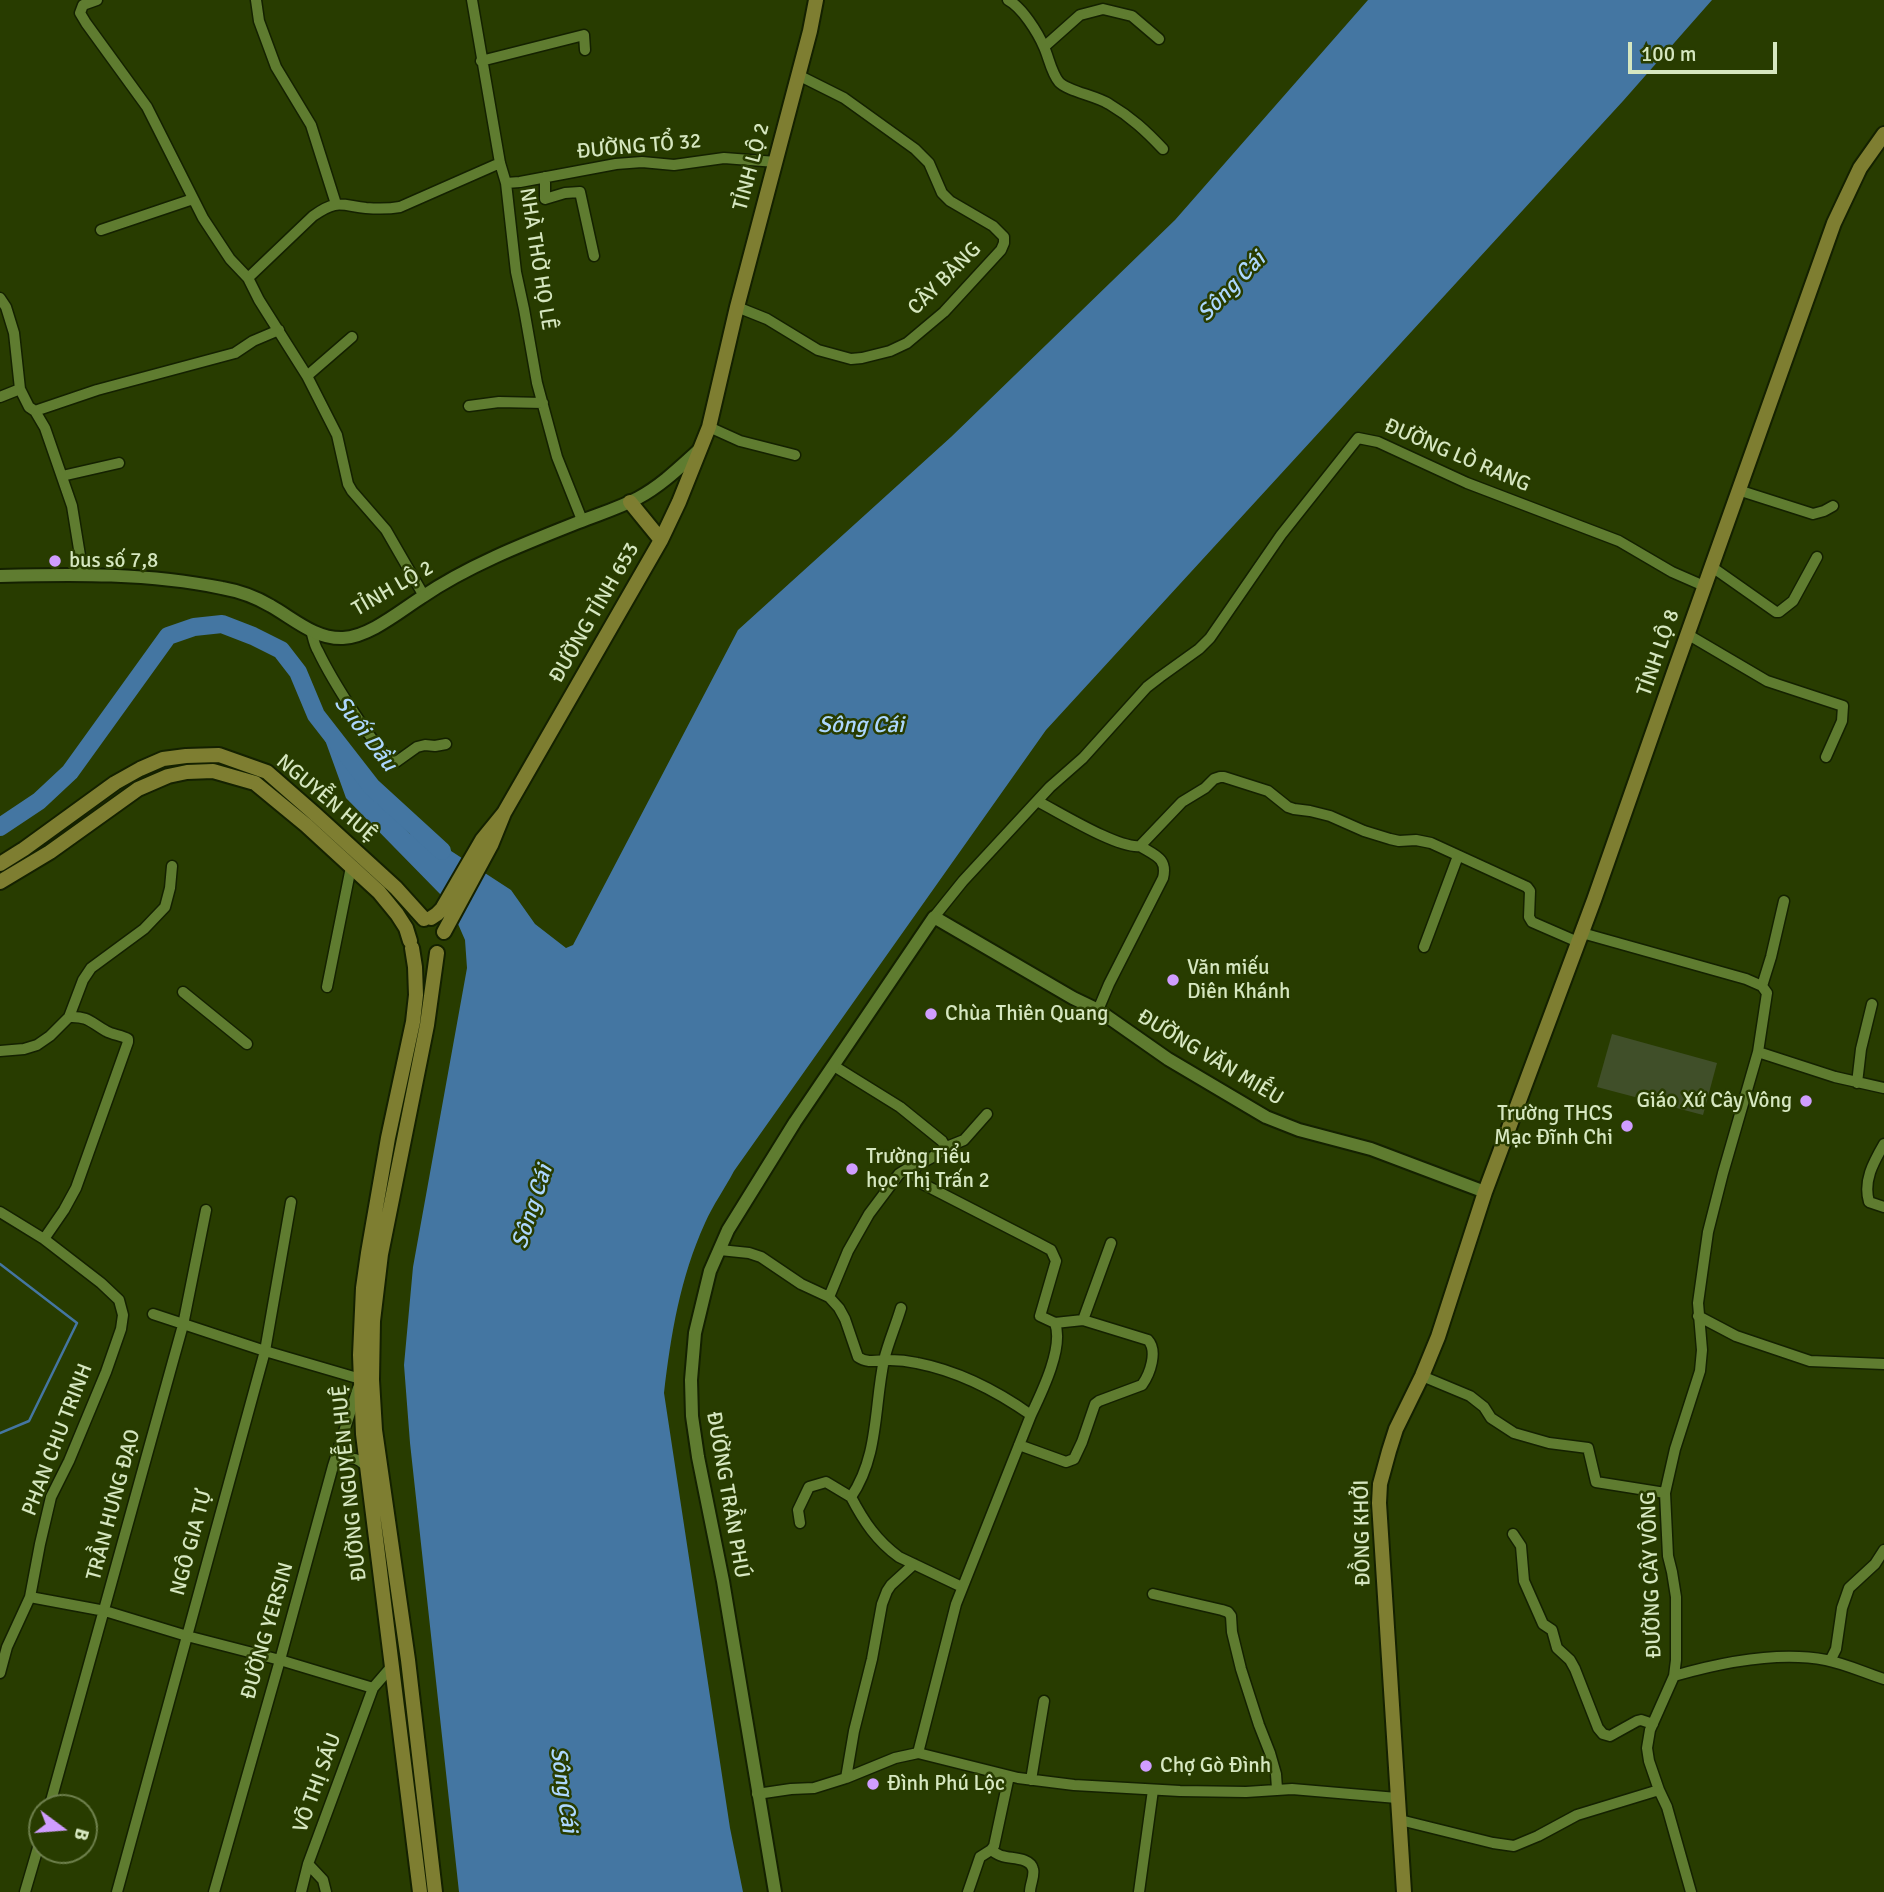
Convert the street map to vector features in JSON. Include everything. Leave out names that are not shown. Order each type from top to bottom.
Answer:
[{"type":"main road","name":"TỈNH LỘ 2","points":[[709,427],[816,0]]},
{"type":"main road","name":"TỈNH LỘ 8","points":[[1485,1192],[1580,938],[1834,223],[1860,168],[1884,134]]},
{"type":"main road","name":"ĐƯỜNG TỈNH 653","points":[[444,932],[451,906],[661,540],[709,427]]},
{"type":"main road","points":[[630,502],[661,540]]},
{"type":"main road","name":"NGUYỄN HUỆ","points":[[0,864],[114,783],[140,769],[163,760],[219,755],[267,772],[351,867],[379,892],[397,914],[411,944]]},
{"type":"main road","name":"NGUYỄN HUỆ","points":[[0,882],[50,852],[138,789],[168,776],[213,771],[255,783],[311,819],[396,888],[427,919]]},
{"type":"main road","name":"ĐƯỜNG TỈNH 653","points":[[427,919],[451,906]]},
{"type":"main road","points":[[427,919],[442,922],[444,932],[437,953],[427,959],[422,958],[411,944],[414,927],[427,919]]},
{"type":"main road","name":"ĐƯỜNG NGUYỄN HUỆ","points":[[411,944],[415,967],[415,1009],[388,1138],[363,1288],[361,1321],[366,1380],[408,1660],[435,1892]]},
{"type":"main road","name":"ĐƯỜNG NGUYỄN HUỆ","points":[[420,1892],[363,1434],[366,1380],[386,1223],[427,1025],[437,953]]},
{"type":"main road","points":[[388,1138],[403,1141]]},
{"type":"main road","name":"ĐỒNG KHỞI","points":[[1404,1892],[1379,1503],[1380,1483],[1396,1429],[1438,1337],[1485,1192]]},
{"type":"main road","points":[[392,1666],[408,1660]]},
{"type":"street","points":[[97,0],[83,5],[80,13],[102,47],[148,107],[203,218],[230,259],[248,278],[307,376],[337,435],[348,484],[386,530],[424,596]]},
{"type":"street","points":[[256,0],[259,21],[276,67],[311,125],[336,204]]},
{"type":"street","name":"NHÀ THỜ HỌ LÊ","points":[[472,0],[481,61],[506,183],[516,272],[537,383],[557,457],[582,520]]},
{"type":"street","points":[[1015,1],[1044,47],[1060,84],[1108,103],[1138,123],[1163,149]]},
{"type":"street","points":[[1044,47],[1080,15],[1103,9],[1132,16],[1159,39]]},
{"type":"street","points":[[481,61],[584,34],[585,50]]},
{"type":"street","name":"CÂY BÀNG","points":[[737,307],[767,319],[818,350],[833,355],[851,359],[890,351],[907,343],[944,312],[1001,250],[1004,243],[1004,237],[993,226],[950,201],[942,193],[929,163],[915,149],[844,98],[798,75]]},
{"type":"street","name":"ĐƯỜNG TỔ 32","points":[[506,183],[616,164],[642,162],[674,165],[724,159],[776,162]]},
{"type":"street","points":[[248,278],[324,208],[336,204],[387,209],[400,207],[500,163]]},
{"type":"street","points":[[545,177],[545,199],[580,192],[594,256]]},
{"type":"street","points":[[101,230],[193,199]]},
{"type":"street","points":[[0,298],[6,307],[14,333],[20,389],[29,407],[35,411],[45,428],[72,506],[83,574]]},
{"type":"street","points":[[35,411],[108,387],[236,353],[253,341],[279,330]]},
{"type":"street","points":[[307,376],[352,337]]},
{"type":"street","points":[[0,397],[20,389]]},
{"type":"street","points":[[469,406],[499,402],[543,403]]},
{"type":"street","points":[[709,427],[740,441],[795,455]]},
{"type":"street","name":"ĐƯỜNG LÒ RANG","points":[[1037,800],[1083,758],[1147,687],[1199,649],[1221,625],[1281,536],[1358,438],[1378,443],[1467,483],[1619,541],[1672,572],[1704,586]]},
{"type":"street","name":"TỈNH LỘ 2","points":[[0,576],[83,574],[222,588],[257,599],[311,630],[344,638],[365,632],[494,557],[630,502],[664,482],[701,448]]},
{"type":"street","points":[[62,476],[119,463]]},
{"type":"street","points":[[1738,490],[1812,514],[1824,512],[1833,506]]},
{"type":"street","points":[[1712,567],[1779,612],[1793,601],[1816,557]]},
{"type":"street","points":[[311,630],[317,650],[348,704],[390,761],[400,761],[410,751],[425,745],[446,744]]},
{"type":"street","points":[[1687,634],[1768,681],[1843,706],[1842,721],[1826,757]]},
{"type":"street","points":[[1140,846],[1173,810],[1220,776],[1268,791],[1294,809],[1330,816],[1390,839],[1423,841],[1527,887],[1531,895],[1529,919],[1580,938],[1746,979],[1762,986]]},
{"type":"street","points":[[934,917],[1037,800],[1119,842],[1140,846],[1163,862],[1163,878],[1098,1010]]},
{"type":"street","points":[[1424,947],[1458,856]]},
{"type":"street","points":[[0,1051],[37,1045],[69,1017],[91,968],[144,929],[164,907],[173,866]]},
{"type":"street","points":[[327,987],[351,867]]},
{"type":"street","name":"ĐƯỜNG CÂY VÔNG","points":[[1691,1892],[1647,1748],[1648,1737],[1674,1676],[1676,1616],[1674,1583],[1666,1539],[1665,1493],[1675,1449],[1700,1371],[1700,1280],[1723,1173],[1758,1052],[1767,997],[1762,986],[1784,901]]},
{"type":"street","name":"ĐƯỜNG VĂN MIẾU","points":[[934,917],[1098,1010],[1168,1059],[1266,1118],[1371,1149],[1485,1192]]},
{"type":"street","name":"ĐƯỜNG TRẦN PHÚ","points":[[775,1892],[723,1581],[692,1416],[691,1380],[695,1333],[710,1271],[728,1230],[794,1122],[835,1066],[934,917]]},
{"type":"street","points":[[183,992],[247,1044]]},
{"type":"street","points":[[1857,1083],[1861,1049],[1872,1004]]},
{"type":"street","points":[[0,1212],[44,1239],[76,1188],[128,1042],[124,1036],[107,1032],[86,1018],[69,1017]]},
{"type":"street","points":[[1758,1052],[1857,1083],[1884,1088]]},
{"type":"street","points":[[835,1066],[900,1107],[942,1141],[944,1148]]},
{"type":"street","points":[[829,1297],[848,1251],[869,1214],[899,1174],[907,1169],[914,1169],[944,1148],[964,1140],[987,1114]]},
{"type":"street","points":[[1884,1144],[1871,1172],[1866,1191],[1869,1202],[1884,1207]]},
{"type":"street","points":[[914,1169],[914,1175],[921,1183],[1051,1251],[1056,1261],[1040,1313],[1043,1318],[1055,1323],[1083,1320],[1148,1340],[1153,1347],[1145,1382],[1095,1404],[1077,1455],[1071,1461],[1066,1462],[1020,1445]]},
{"type":"street","name":"NGÔ GIA TỰ","points":[[117,1892],[265,1351],[291,1202]]},
{"type":"street","name":"TRẦN HƯNG ĐẠO","points":[[53,1794],[183,1325],[206,1210]]},
{"type":"street","name":"PHAN CHU TRINH","points":[[0,1673],[7,1647],[30,1597],[51,1497],[82,1430],[124,1315],[119,1300],[44,1239]]},
{"type":"street","points":[[1083,1320],[1111,1243]]},
{"type":"street","points":[[720,1250],[761,1257],[789,1277],[829,1297],[845,1319],[858,1357],[868,1361],[908,1361],[955,1373],[1031,1415]]},
{"type":"street","points":[[851,1497],[864,1474],[872,1450],[884,1360],[901,1308]]},
{"type":"street","points":[[153,1314],[265,1351],[366,1380]]},
{"type":"street","points":[[1698,1317],[1736,1336],[1810,1362],[1884,1364]]},
{"type":"street","points":[[918,1752],[950,1623],[962,1587],[1055,1353],[1058,1338],[1055,1323]]},
{"type":"street","points":[[1422,1377],[1470,1396],[1484,1407],[1491,1418],[1514,1433],[1549,1443],[1588,1448],[1597,1482],[1665,1493]]},
{"type":"street","name":"ĐƯỜNG YERSIN","points":[[214,1892],[333,1466],[366,1380]]},
{"type":"street","points":[[333,1466],[347,1458],[362,1461],[367,1468]]},
{"type":"street","points":[[800,1523],[798,1510],[809,1487],[826,1482],[851,1497],[864,1523],[899,1557],[962,1587]]},
{"type":"street","points":[[1513,1534],[1521,1546],[1524,1581],[1539,1616],[1543,1624],[1552,1630],[1557,1648],[1575,1669],[1598,1728],[1603,1734],[1610,1736],[1637,1721],[1653,1724]]},
{"type":"street","points":[[1830,1661],[1836,1650],[1842,1608],[1849,1588],[1875,1564],[1884,1550]]},
{"type":"street","points":[[846,1778],[882,1604],[891,1585],[914,1563]]},
{"type":"street","points":[[1153,1594],[1222,1610],[1231,1616],[1241,1669],[1270,1753],[1277,1789]]},
{"type":"street","points":[[30,1597],[105,1611],[373,1688],[392,1666]]},
{"type":"street","points":[[1674,1676],[1719,1664],[1767,1659],[1816,1659],[1884,1679]]},
{"type":"street","name":"VÕ THỊ SÁU","points":[[301,1892],[308,1864],[373,1688]]},
{"type":"street","points":[[1031,1780],[1044,1701]]},
{"type":"street","points":[[757,1794],[791,1788],[814,1788],[918,1752],[1009,1776],[1074,1785],[1229,1792],[1307,1790],[1397,1798]]},
{"type":"street","points":[[968,1892],[980,1857],[994,1846],[1009,1776]]},
{"type":"street","points":[[1139,1892],[1153,1790]]},
{"type":"street","points":[[1400,1820],[1514,1846],[1577,1815],[1659,1790]]},
{"type":"street","points":[[991,1850],[1000,1856],[1027,1861],[1032,1865],[1034,1871],[1030,1892]]},
{"type":"street","points":[[26,1892],[34,1864]]},
{"type":"street","points":[[308,1864],[323,1880],[326,1892]]},
{"type":"green space","points":[[1612,1034],[1717,1063],[1703,1115],[1597,1087]]},
{"type":"water","name":"Sông Cái","points":[[1368,0],[1712,0],[1623,101],[1046,730],[734,1171],[708,1216],[683,1285],[673,1328],[664,1393],[730,1828],[743,1892],[459,1892],[410,1443],[404,1365],[413,1267],[467,968],[465,940],[441,895],[346,798],[316,715],[366,785],[410,834],[428,836],[511,890],[535,924],[566,948],[573,945],[738,630],[951,437],[1175,220]]},
{"type":"waterway","name":"Suối Dầu","points":[[0,827],[39,801],[70,772],[168,636],[194,627],[222,624],[281,650],[298,672],[316,715],[372,787],[442,851]]},
{"type":"waterway","points":[[0,1264],[77,1323],[29,1421],[0,1433]]},
{"type":"place","name":"bus số 7,8","points":[[55,561]]},
{"type":"place","name":"Văn miếu Diên Khánh","points":[[1173,980]]},
{"type":"place","name":"Chùa Thiên Quang","points":[[931,1014]]},
{"type":"place","name":"Giáo Xứ Cây Vông","points":[[1806,1101]]},
{"type":"place","name":"Trường THCS Mạc Đĩnh Chi","points":[[1627,1126]]},
{"type":"place","name":"Trường Tiểu học Thị Trấn 2","points":[[852,1169]]},
{"type":"place","name":"Chợ Gò Đình","points":[[1146,1766]]},
{"type":"place","name":"Đình Phú Lộc","points":[[873,1784]]}]
